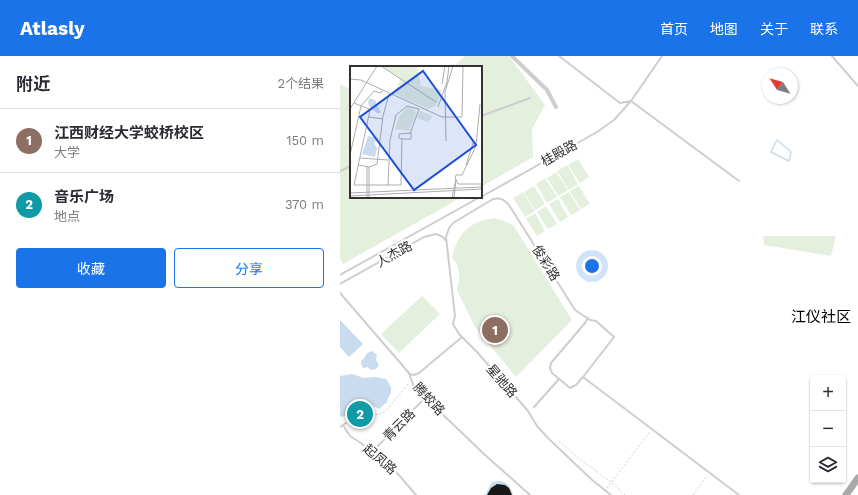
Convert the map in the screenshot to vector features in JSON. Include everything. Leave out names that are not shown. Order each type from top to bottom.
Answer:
[{"type":"main road","points":[[846,495],[858,478]]},
{"type":"street","points":[[512,56],[547,90],[556,107]]},
{"type":"lane","points":[[559,56],[620,103],[631,101],[739,181]]},
{"type":"lane","name":"桂殿路","points":[[482,196],[598,132],[614,120],[631,101],[662,56]]},
{"type":"lane","points":[[832,56],[858,86]]},
{"type":"lane","points":[[482,116],[530,98]]},
{"type":"lane","points":[[340,171],[350,166]]},
{"type":"lane","name":"桂殿路","points":[[340,275],[479,198]]},
{"type":"lane","name":"俊彩路","points":[[447,241],[446,237],[453,223],[493,199],[499,198],[504,200],[513,211],[575,310],[596,321],[614,337],[583,377]]},
{"type":"lane","name":"人杰路","points":[[340,284],[424,237],[436,234],[443,237],[447,241]]},
{"type":"lane","name":"星驰路","points":[[447,241],[455,316],[453,324],[462,337],[528,411],[537,426],[548,438],[586,475],[612,495]]},
{"type":"lane","name":"腾蛟路","points":[[340,293],[409,374],[414,387],[484,454],[530,495]]},
{"type":"lane","points":[[588,318],[552,363],[550,371],[570,388],[576,385],[583,377],[739,495]]},
{"type":"lane","points":[[409,374],[414,375],[419,373],[462,337]]},
{"type":"lane","points":[[534,407],[559,379]]},
{"type":"lane","name":"青云路","points":[[372,452],[425,398]]},
{"type":"lane","points":[[340,427],[346,423]]},
{"type":"lane","name":"起凤路","points":[[343,425],[350,436],[361,443],[398,474],[416,495]]},
{"type":"path","points":[[346,423],[353,418],[360,422],[368,415],[386,412],[411,381]]},
{"type":"path","points":[[605,490],[652,429]]},
{"type":"path","points":[[559,441],[625,495]]},
{"type":"path","points":[[693,495],[710,472]]},
{"type":"green space","points":[[465,56],[509,56],[545,105],[532,129],[533,157],[482,186],[482,66],[454,66]]},
{"type":"green space","points":[[340,84],[350,89],[350,198],[460,198],[343,264],[340,258]]},
{"type":"green space","points":[[578,159],[589,177],[580,183],[568,165]]},
{"type":"green space","points":[[567,165],[578,184],[569,190],[557,171]]},
{"type":"green space","points":[[556,172],[568,190],[558,196],[547,178]]},
{"type":"green space","points":[[545,178],[557,197],[547,203],[536,184]]},
{"type":"green space","points":[[534,186],[545,204],[535,210],[524,192]]},
{"type":"green space","points":[[579,186],[590,204],[581,209],[570,191]]},
{"type":"green space","points":[[523,192],[535,211],[525,217],[513,198]]},
{"type":"green space","points":[[569,192],[580,210],[571,215],[560,197]]},
{"type":"green space","points":[[558,199],[568,217],[560,222],[549,204]]},
{"type":"green space","points":[[546,206],[557,224],[548,229],[537,212]]},
{"type":"green space","points":[[535,213],[545,231],[537,236],[526,219]]},
{"type":"green space","points":[[494,218],[505,221],[514,226],[572,320],[516,377],[475,327],[457,290],[459,273],[457,265],[452,258],[457,242],[466,230],[478,222]]},
{"type":"green space","points":[[763,236],[836,236],[831,256],[764,245]]},
{"type":"green space","points":[[422,296],[440,314],[399,353],[381,334]]},
{"type":"water","points":[[340,320],[363,344],[349,357],[340,347]]},
{"type":"water","points":[[372,351],[377,355],[376,360],[379,365],[376,369],[371,370],[368,367],[363,368],[361,361],[367,353]]},
{"type":"water","points":[[352,374],[364,378],[375,377],[386,379],[391,387],[391,393],[387,402],[379,409],[373,406],[369,408],[363,405],[357,405],[353,408],[350,415],[340,417],[340,376]]},
{"type":"water","points":[[492,482],[504,482],[508,485],[513,495],[485,495]]},
{"type":"building","points":[[497,484],[505,485],[509,488],[512,495],[487,495],[491,488]]},
{"type":"waterway","points":[[777,140],[791,152],[789,161],[771,152],[777,140]]},
{"type":"place","name":"江西财经大学蛟桥校区","points":[[495,330]]},
{"type":"place","name":"音乐广场","points":[[360,414]]},
{"type":"district","name":"江仪社区","points":[[821,317]]}]
